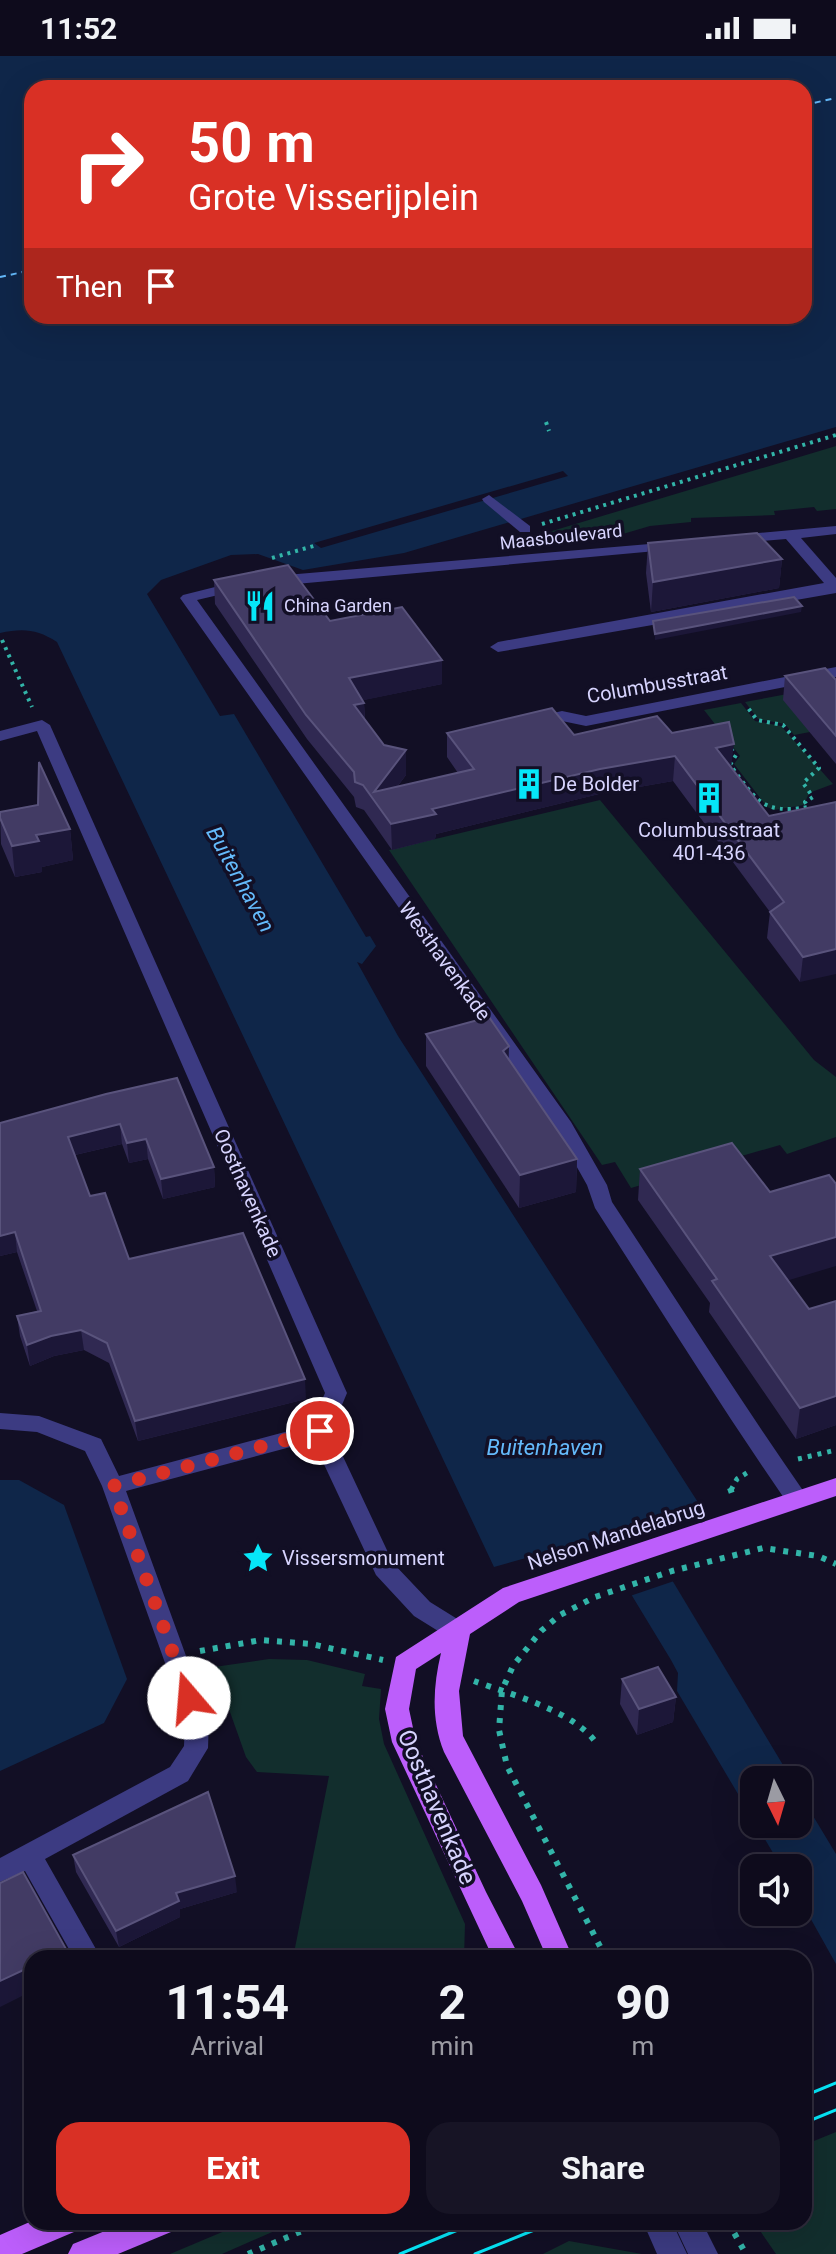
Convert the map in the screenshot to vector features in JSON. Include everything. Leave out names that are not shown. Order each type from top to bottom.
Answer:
[{"type":"main road","name":"Nelson Mandelabrug","points":[[459,1632],[511,1595],[836,1487]]},
{"type":"main road","points":[[405,1664],[459,1632]]},
{"type":"main road","name":"Oosthavenkade","points":[[459,1632],[446,1672],[449,1727],[461,1759],[507,1852],[546,1920],[557,1950]]},
{"type":"main road","name":"Oosthavenkade","points":[[405,1664],[397,1709],[404,1742],[503,1950]]},
{"type":"main road","points":[[0,2249],[45,2230]]},
{"type":"main road","points":[[83,2254],[142,2230]]},
{"type":"street","points":[[489,499],[525,529]]},
{"type":"street","points":[[713,542],[836,530]]},
{"type":"street","points":[[790,534],[835,587]]},
{"type":"street","name":"Maasboulevard","points":[[289,580],[683,545]]},
{"type":"street","name":"Westhavenkade","points":[[289,580],[258,582],[188,598],[564,1127],[597,1185],[602,1203],[686,1331],[711,1375],[796,1498]]},
{"type":"street","points":[[498,647],[835,587]]},
{"type":"street","name":"Columbusstraat","points":[[517,726],[562,716],[586,721],[836,672]]},
{"type":"street","points":[[0,736],[38,718]]},
{"type":"street","name":"Oosthavenkade","points":[[38,718],[187,1076],[336,1393],[320,1431]]},
{"type":"street","points":[[0,1421],[39,1424],[93,1445],[113,1486],[197,1719],[196,1748],[179,1774],[0,1871]]},
{"type":"street","points":[[113,1486],[320,1431],[384,1569],[422,1609],[459,1632]]},
{"type":"street","points":[[30,1856],[83,1950]]},
{"type":"street","points":[[661,2230],[672,2254]]},
{"type":"street","points":[[691,2230],[703,2254]]},
{"type":"path","points":[[546,422],[549,431]]},
{"type":"path","points":[[525,529],[836,435]]},
{"type":"path","points":[[265,560],[317,545]]},
{"type":"path","points":[[2,640],[38,718]]},
{"type":"path","points":[[723,739],[736,755],[730,765],[765,808],[783,812],[808,807],[805,802],[813,797],[803,783],[819,768],[783,725],[757,720],[734,692]]},
{"type":"path","points":[[772,1465],[836,1450]]},
{"type":"path","points":[[602,1950],[507,1766],[499,1730],[502,1690],[521,1656],[541,1631],[560,1615],[595,1597],[672,1571],[763,1548],[818,1556],[836,1564]]},
{"type":"path","points":[[175,1656],[261,1640],[311,1644],[405,1664]]},
{"type":"path","points":[[446,1672],[556,1712],[594,1739],[598,1746]]},
{"type":"path","points":[[248,2254],[304,2230]]},
{"type":"path","points":[[732,2230],[746,2254]]},
{"type":"green space","points":[[836,446],[836,509],[817,511],[814,507],[774,511],[775,515],[691,518],[691,522],[650,526],[616,536],[553,542],[552,538],[538,532],[552,531]]},
{"type":"green space","points":[[798,692],[810,732],[794,735],[785,724],[758,719],[745,702]]},
{"type":"green space","points":[[741,703],[755,721],[781,726],[833,784],[809,793],[804,805],[774,810],[767,807],[734,764],[740,756],[704,710]]},
{"type":"green space","points":[[600,800],[814,1060],[836,1077],[836,1137],[787,1154],[780,1145],[631,1188],[615,1162],[602,1165],[389,850]]},
{"type":"green space","points":[[269,1659],[307,1660],[365,1674],[362,1686],[381,1689],[379,1719],[384,1744],[465,1924],[464,1950],[295,1950],[329,1776],[257,1772],[246,1757],[214,1667]]},
{"type":"green space","points":[[836,2132],[836,2254],[776,2254],[760,2230],[812,2230],[812,2142]]},
{"type":"green space","points":[[227,2230],[277,2230],[222,2254],[170,2254]]},
{"type":"green space","points":[[569,2241],[642,2254],[543,2254]]},
{"type":"water","name":"Buitenhaven","points":[[0,56],[836,56],[836,427],[404,553],[303,570],[258,554],[231,555],[161,580],[147,594],[220,716],[234,714],[366,937],[370,936],[376,946],[362,964],[357,962],[398,1036],[701,1507],[639,1525],[784,1766],[740,1766],[740,1797],[677,1691],[678,1673],[671,1660],[597,1538],[494,1567],[57,642],[30,631],[0,633]]},
{"type":"water","points":[[0,1480],[19,1480],[64,1505],[127,1679],[104,1723],[0,1771]]},
{"type":"water","points":[[812,1814],[836,1854],[836,1964],[812,1921],[812,1854],[774,1854],[764,1838],[812,1838]]},
{"type":"pier","points":[[563,471],[568,476],[321,548],[314,543]]},
{"type":"pier","points":[[643,1523],[677,1580],[630,1596],[596,1539]]},
{"type":"building","points":[[757,533],[782,559],[653,582],[648,543]]},
{"type":"building","points":[[288,565],[330,621],[402,607],[442,660],[349,678],[364,703],[354,705],[384,745],[406,750],[374,792],[474,769],[447,733],[552,708],[574,735],[657,716],[672,733],[729,722],[734,744],[716,748],[769,816],[836,802],[836,949],[803,957],[770,912],[784,902],[675,756],[600,769],[432,809],[436,814],[391,824],[363,785],[355,782],[354,772],[306,715],[214,580]]},
{"type":"building","points":[[794,597],[802,606],[655,634],[653,621]]},
{"type":"building","points":[[825,668],[836,680],[836,736],[785,676]]},
{"type":"building","points":[[39,762],[70,829],[36,835],[39,841],[12,846],[0,812],[38,805]]},
{"type":"building","points":[[489,1017],[509,1046],[503,1051],[577,1159],[520,1175],[426,1034]]},
{"type":"building","points":[[177,1078],[214,1167],[161,1179],[146,1139],[127,1143],[120,1124],[68,1137],[90,1196],[105,1193],[129,1259],[243,1233],[305,1379],[135,1421],[107,1343],[81,1330],[27,1345],[17,1316],[41,1311],[15,1232],[0,1236],[0,1123]]},
{"type":"building","points":[[732,1143],[770,1192],[829,1175],[836,1184],[836,1237],[770,1256],[809,1309],[836,1301],[836,1396],[800,1408],[712,1281],[717,1279],[640,1169]]},
{"type":"building","points":[[658,1667],[676,1697],[639,1709],[622,1679]]},
{"type":"building","points":[[208,1792],[235,1876],[176,1893],[179,1901],[116,1931],[73,1855]]},
{"type":"building","points":[[23,1872],[66,1949],[24,1950],[24,1970],[0,1981],[0,1883]]},
{"type":"ferry route","points":[[812,103],[836,98]]},
{"type":"ferry route","points":[[0,277],[24,272]]},
{"type":"tram line","points":[[812,2093],[836,2083]]},
{"type":"tram line","points":[[812,2120],[836,2110]]},
{"type":"tram line","points":[[400,2254],[458,2230]]},
{"type":"tram line","points":[[475,2254],[534,2230]]},
{"type":"place","name":"China Garden","points":[[260,606]]},
{"type":"place","name":"De Bolder","points":[[529,784]]},
{"type":"place","name":"Columbusstraat 401-436","points":[[709,798]]},
{"type":"place","name":"Vissersmonument","points":[[258,1558]]},
{"type":"route","points":[[189,1698],[113,1486],[320,1431]]}]
